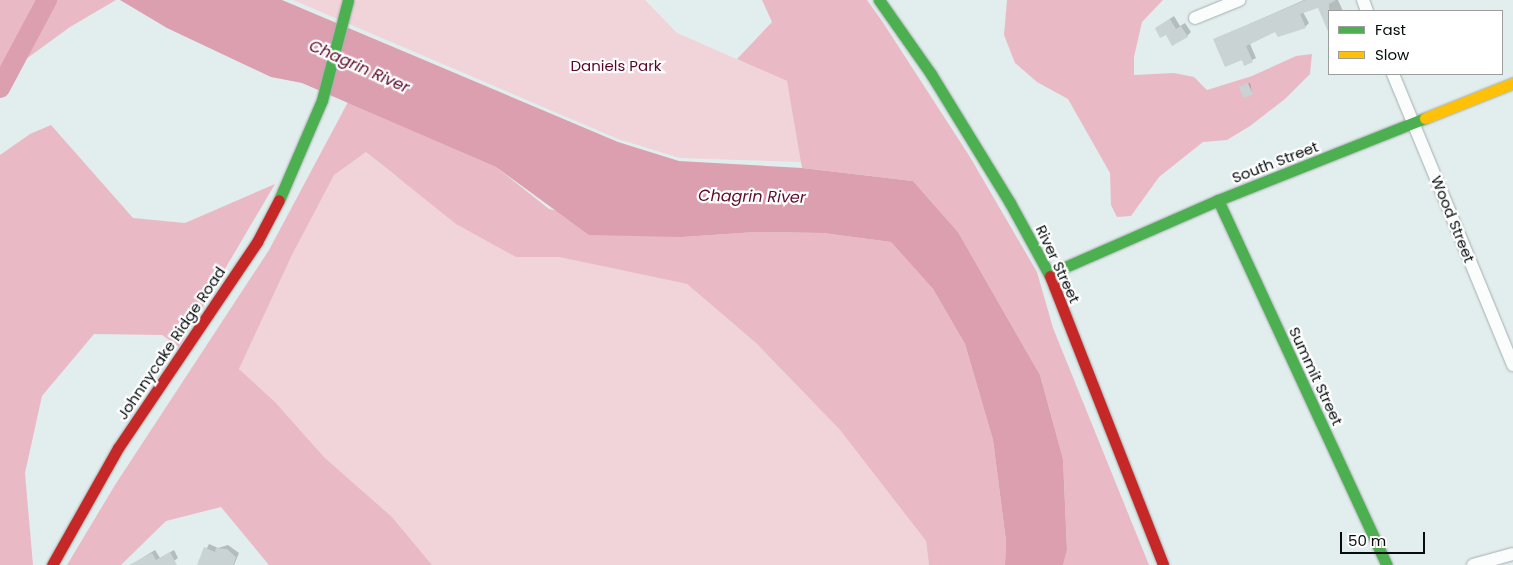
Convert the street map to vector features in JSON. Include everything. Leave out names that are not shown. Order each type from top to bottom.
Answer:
[{"type":"main road","name":"River Street","points":[[879,0],[932,74],[1015,210],[1049,274],[1163,565]]},
{"type":"main road","name":"Johnnycake Ridge Road","points":[[52,565],[118,448],[257,242],[309,135],[335,60],[348,1]]},
{"type":"main road","name":"South Street","points":[[1049,274],[1218,200],[1414,124],[1513,83]]},
{"type":"main road","name":"Summit Street","points":[[1218,200],[1386,565]]},
{"type":"street","points":[[1195,18],[1240,0]]},
{"type":"street","name":"Wood Street","points":[[1393,75],[1513,365]]},
{"type":"street","points":[[1473,565],[1513,554]]},
{"type":"green space","name":"Daniels Park","points":[[293,0],[645,0],[677,33],[787,81],[803,162],[680,158],[618,139]]},
{"type":"green space","points":[[366,152],[395,176],[516,257],[559,257],[687,284],[756,343],[840,430],[926,541],[929,565],[432,565],[392,517],[324,457],[275,402],[239,369],[292,255],[334,174]]},
{"type":"shaded area","points":[[0,0],[116,0],[70,27],[0,78]]},
{"type":"shaded area","points":[[762,0],[867,0],[882,21],[970,157],[1037,272],[1053,328],[1149,565],[1063,565],[1067,549],[1063,459],[1040,375],[958,232],[913,181],[802,168],[787,81],[737,59],[772,22]]},
{"type":"shaded area","points":[[1007,0],[1163,0],[1142,22],[1134,57],[1134,75],[1174,73],[1194,77],[1207,90],[1252,76],[1296,56],[1312,54],[1310,74],[1285,99],[1250,126],[1227,140],[1203,142],[1159,177],[1131,216],[1117,217],[1111,205],[1110,173],[1068,99],[1037,82],[1015,63],[1004,35]]},
{"type":"shaded area","points":[[348,102],[496,167],[549,209],[682,237],[756,232],[823,233],[891,242],[933,289],[965,344],[993,440],[1006,541],[1005,565],[929,565],[926,541],[840,430],[756,343],[687,284],[559,257],[516,257],[456,224],[366,152],[334,175],[292,255],[239,369],[275,402],[324,457],[392,517],[432,565],[269,565],[221,507],[166,521],[121,565],[67,565],[115,485],[269,250]]},
{"type":"shaded area","points":[[51,125],[133,218],[185,223],[275,184],[179,347],[162,335],[94,334],[42,396],[25,473],[33,565],[0,565],[0,155],[30,134]]},
{"type":"water","name":"Chagrin River","points":[[120,0],[282,0],[618,142],[679,161],[802,168],[913,181],[958,232],[1040,375],[1063,459],[1067,550],[1063,565],[1005,565],[1006,541],[993,440],[965,344],[933,289],[891,242],[823,233],[756,232],[682,237],[589,235],[496,167],[302,83],[271,77],[167,28]]},
{"type":"building","points":[[1306,0],[1336,0],[1329,4],[1328,32],[1318,8],[1300,14],[1306,28],[1278,37],[1275,32],[1246,46],[1253,62],[1244,66],[1242,60],[1225,67],[1213,39]]},
{"type":"building","points":[[1170,19],[1176,29],[1181,26],[1188,37],[1172,46],[1166,35],[1160,38],[1155,28]]},
{"type":"building","points":[[1248,83],[1253,94],[1244,98],[1239,87]]},
{"type":"building","points":[[204,547],[215,552],[216,548],[227,549],[236,557],[233,565],[197,565]]},
{"type":"building","points":[[170,552],[177,565],[129,565],[152,553],[156,560]]},
{"type":"waterway","points":[[0,88],[47,0]]},
{"type":"traffic: fast","points":[[279,200],[322,100],[348,0]]},
{"type":"traffic: fast","points":[[879,0],[931,74],[1010,203],[1050,276]]},
{"type":"traffic: fast","points":[[1049,274],[1218,200],[1425,118]]},
{"type":"traffic: fast","points":[[1218,200],[1387,565]]},
{"type":"traffic: slow","points":[[1425,118],[1513,83]]},
{"type":"traffic: jam","points":[[52,565],[118,448],[257,242],[279,200]]},
{"type":"traffic: jam","points":[[1050,276],[1163,565]]}]
